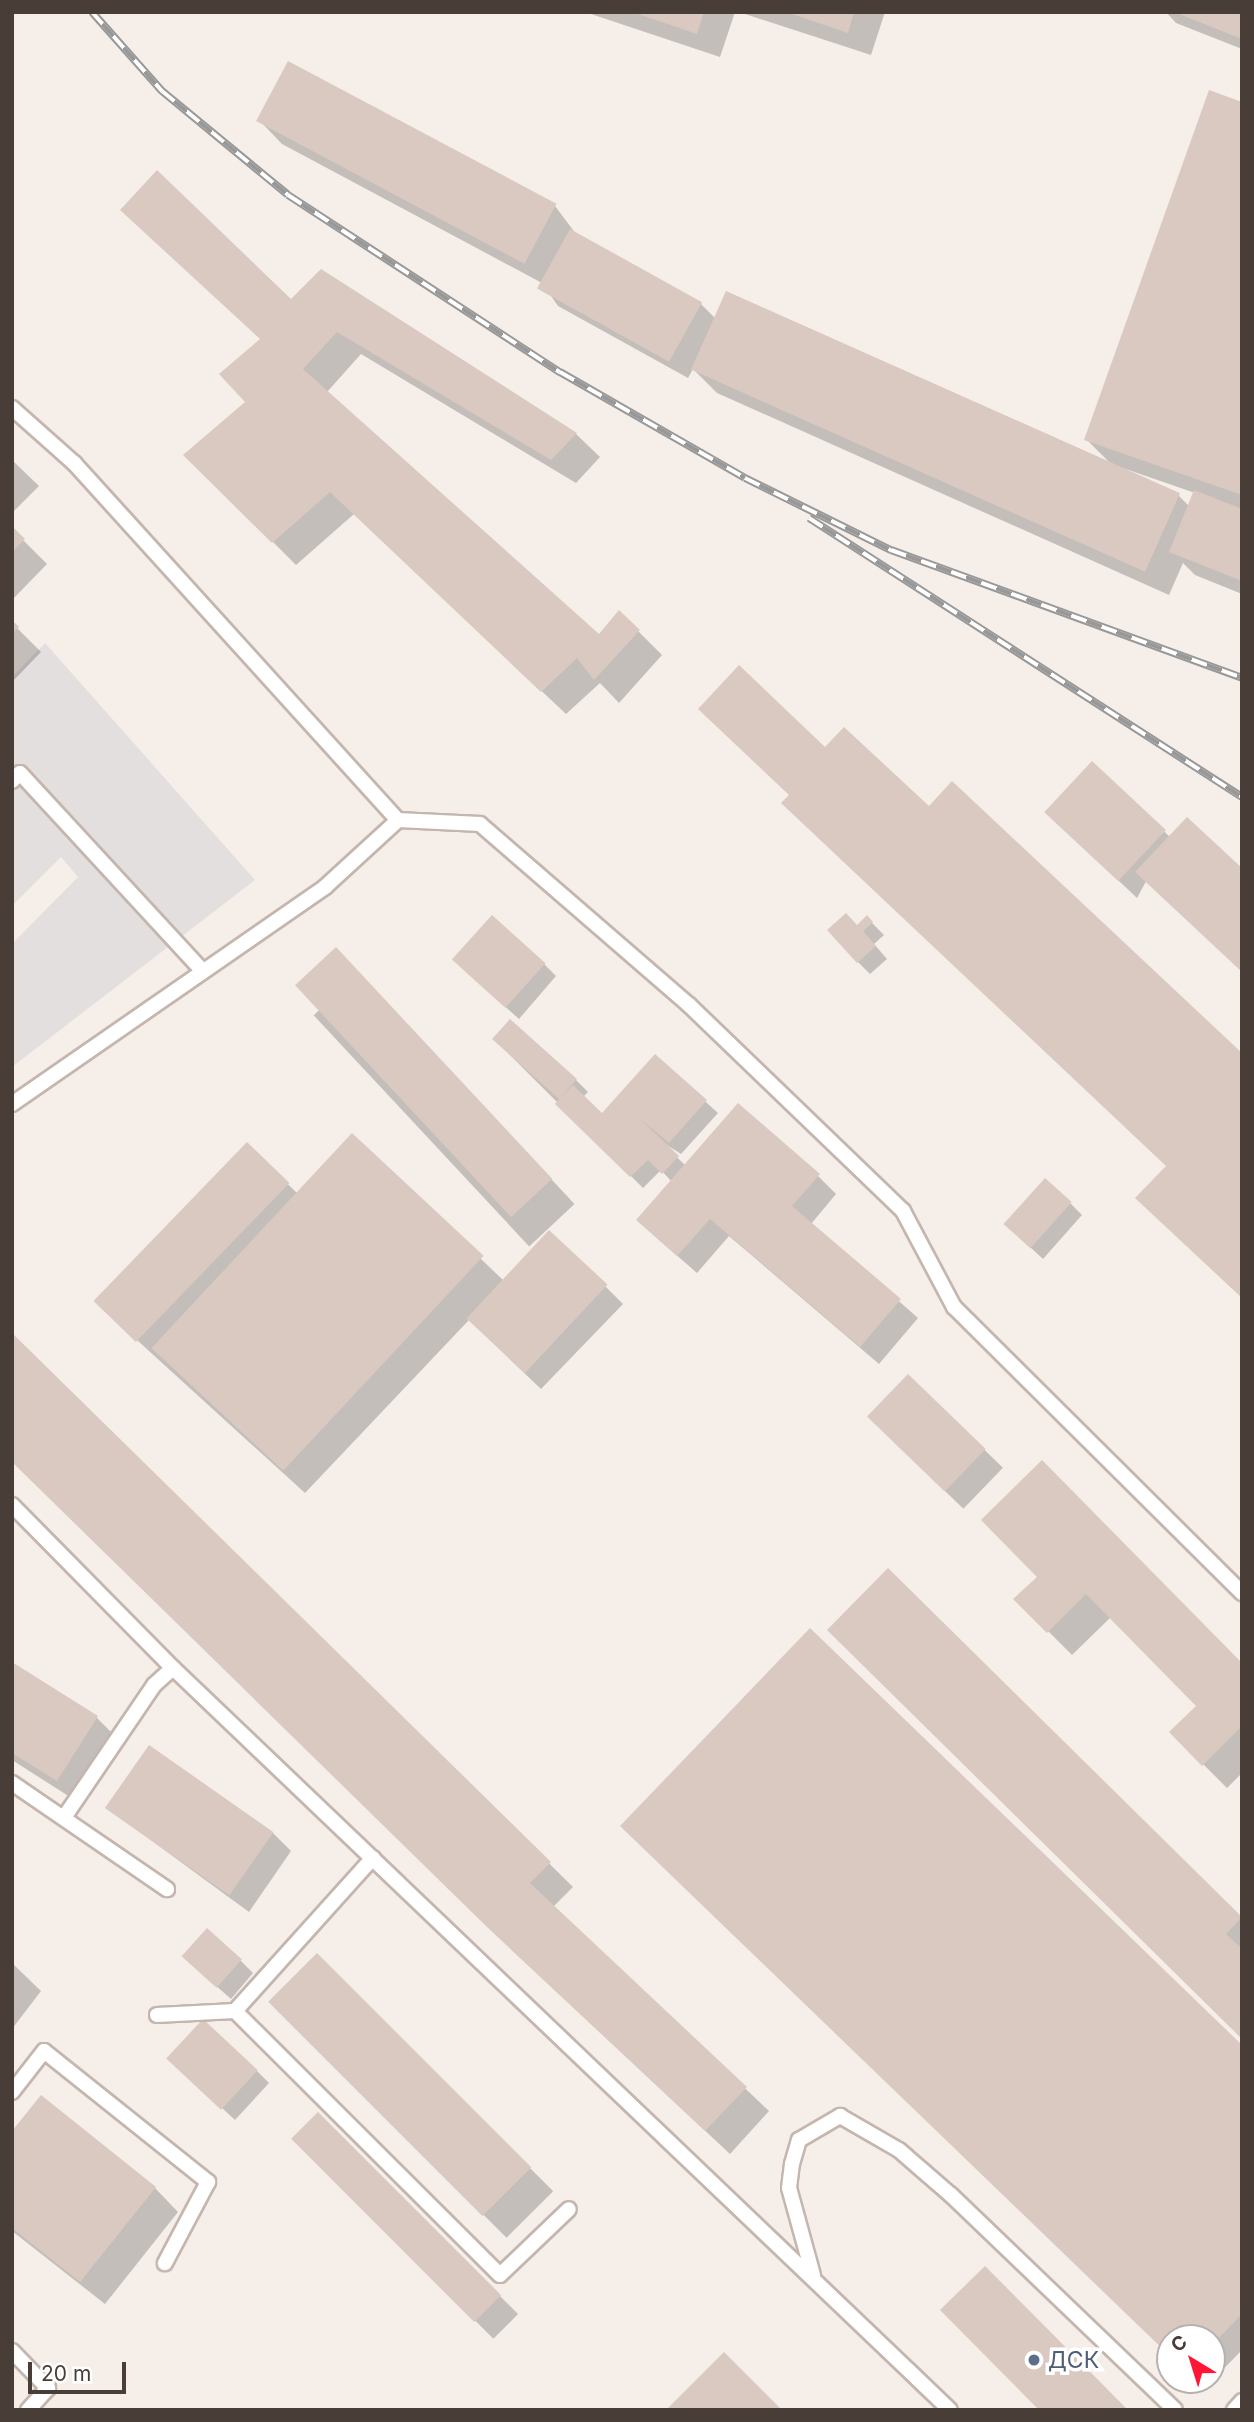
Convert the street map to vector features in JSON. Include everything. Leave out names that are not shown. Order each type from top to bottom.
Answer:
[{"type":"lane","points":[[12,408],[74,463],[398,820],[480,824],[689,1005],[903,1211],[954,1307],[1242,1593]]},
{"type":"lane","points":[[12,781],[20,774],[201,969]]},
{"type":"lane","points":[[12,1104],[201,969],[325,887],[398,820]]},
{"type":"lane","points":[[12,1504],[173,1668],[950,2410]]},
{"type":"lane","points":[[65,1816],[154,1685],[173,1668]]},
{"type":"lane","points":[[12,1783],[65,1816],[167,1889]]},
{"type":"lane","points":[[158,2015],[235,2011],[373,1858]]},
{"type":"lane","points":[[235,2011],[500,2275],[569,2209]]},
{"type":"lane","points":[[12,2092],[44,2051],[208,2182],[165,2263]]},
{"type":"lane","points":[[813,2277],[789,2188],[792,2164],[799,2140],[840,2116],[899,2150],[951,2195],[1175,2410]]},
{"type":"lane","points":[[12,2351],[48,2388],[27,2410]]},
{"type":"lane","points":[[1234,2410],[1242,2402]]},
{"type":"shaded area","points":[[45,643],[255,880],[12,1067],[12,944],[78,877],[61,857],[12,906],[12,677]]},
{"type":"building","points":[[632,12],[704,12],[697,34]]},
{"type":"building","points":[[786,12],[854,12],[848,33]]},
{"type":"building","points":[[1174,12],[1242,12],[1242,39]]},
{"type":"building","points":[[288,61],[556,204],[524,264],[256,121]]},
{"type":"building","points":[[1209,90],[1242,102],[1242,495],[1084,440]]},
{"type":"building","points":[[157,170],[291,299],[321,269],[577,433],[551,460],[337,332],[303,369],[599,634],[619,610],[640,630],[594,680],[577,658],[541,692],[330,492],[272,543],[183,455],[245,402],[219,374],[260,339],[120,210]]},
{"type":"building","points":[[570,229],[702,302],[669,362],[537,288]]},
{"type":"building","points":[[726,291],[1180,493],[1145,572],[691,370]]},
{"type":"building","points":[[1194,490],[1242,509],[1242,581],[1169,552]]},
{"type":"building","points":[[12,526],[25,539],[12,552]]},
{"type":"building","points":[[12,620],[19,627],[12,634]]},
{"type":"building","points":[[739,665],[825,747],[844,727],[929,806],[952,781],[1242,1053],[1242,1298],[1135,1198],[1166,1166],[781,803],[789,795],[698,709]]},
{"type":"building","points":[[1092,761],[1166,830],[1118,881],[1044,812]]},
{"type":"building","points":[[1187,817],[1242,868],[1242,972],[1135,872]]},
{"type":"building","points":[[846,913],[857,925],[867,915],[873,922],[863,931],[876,946],[857,963],[827,930]]},
{"type":"building","points":[[492,915],[546,963],[505,1008],[452,960]]},
{"type":"building","points":[[336,947],[552,1179],[511,1217],[295,985]]},
{"type":"building","points":[[510,1019],[577,1079],[561,1097],[573,1085],[602,1113],[655,1054],[707,1100],[669,1143],[637,1116],[679,1156],[662,1174],[648,1160],[630,1177],[555,1104],[559,1099],[492,1039]]},
{"type":"building","points":[[738,1103],[820,1174],[792,1206],[901,1299],[860,1347],[710,1219],[677,1256],[636,1220]]},
{"type":"building","points":[[352,1133],[484,1256],[283,1471],[151,1348]]},
{"type":"building","points":[[247,1142],[289,1183],[136,1342],[93,1301]]},
{"type":"building","points":[[1045,1178],[1072,1202],[1030,1248],[1004,1224]]},
{"type":"building","points":[[549,1230],[608,1285],[525,1373],[466,1318]]},
{"type":"building","points":[[12,1333],[551,1862],[530,1883],[747,2087],[705,2131],[487,1927],[12,1462]]},
{"type":"building","points":[[908,1374],[986,1449],[945,1491],[867,1416]]},
{"type":"building","points":[[1042,1460],[1242,1663],[1242,1726],[1202,1766],[1169,1732],[1196,1706],[1086,1594],[1047,1633],[1013,1599],[1037,1577],[981,1520]]},
{"type":"building","points":[[888,1568],[1242,1917],[1226,1934],[1242,1949],[1242,2039],[827,1630]]},
{"type":"building","points":[[810,1628],[1242,2045],[1242,2314],[1226,2331],[1226,2324],[1156,2324],[1156,2343],[620,1826]]},
{"type":"building","points":[[12,1662],[98,1716],[57,1781],[12,1753]]},
{"type":"building","points":[[149,1745],[274,1832],[229,1895],[105,1808]]},
{"type":"building","points":[[207,1928],[242,1959],[217,1988],[182,1956]]},
{"type":"building","points":[[317,1953],[531,2167],[482,2216],[268,2002]]},
{"type":"building","points":[[203,2019],[258,2070],[221,2110],[166,2058]]},
{"type":"building","points":[[41,2095],[156,2187],[80,2282],[12,2228],[12,2131]]},
{"type":"building","points":[[318,2112],[501,2295],[474,2322],[291,2139]]},
{"type":"building","name":"ДСК","points":[[985,2266],[1128,2410],[1039,2410],[940,2310]]},
{"type":"building","points":[[724,2352],[782,2410],[666,2410]]},
{"type":"railway","points":[[92,12],[162,91],[288,195],[560,372],[745,478],[891,550],[1242,678]]},
{"type":"railway","points":[[809,518],[1242,797]]},
{"type":"place","name":"ДСК","points":[[1034,2360]]}]
